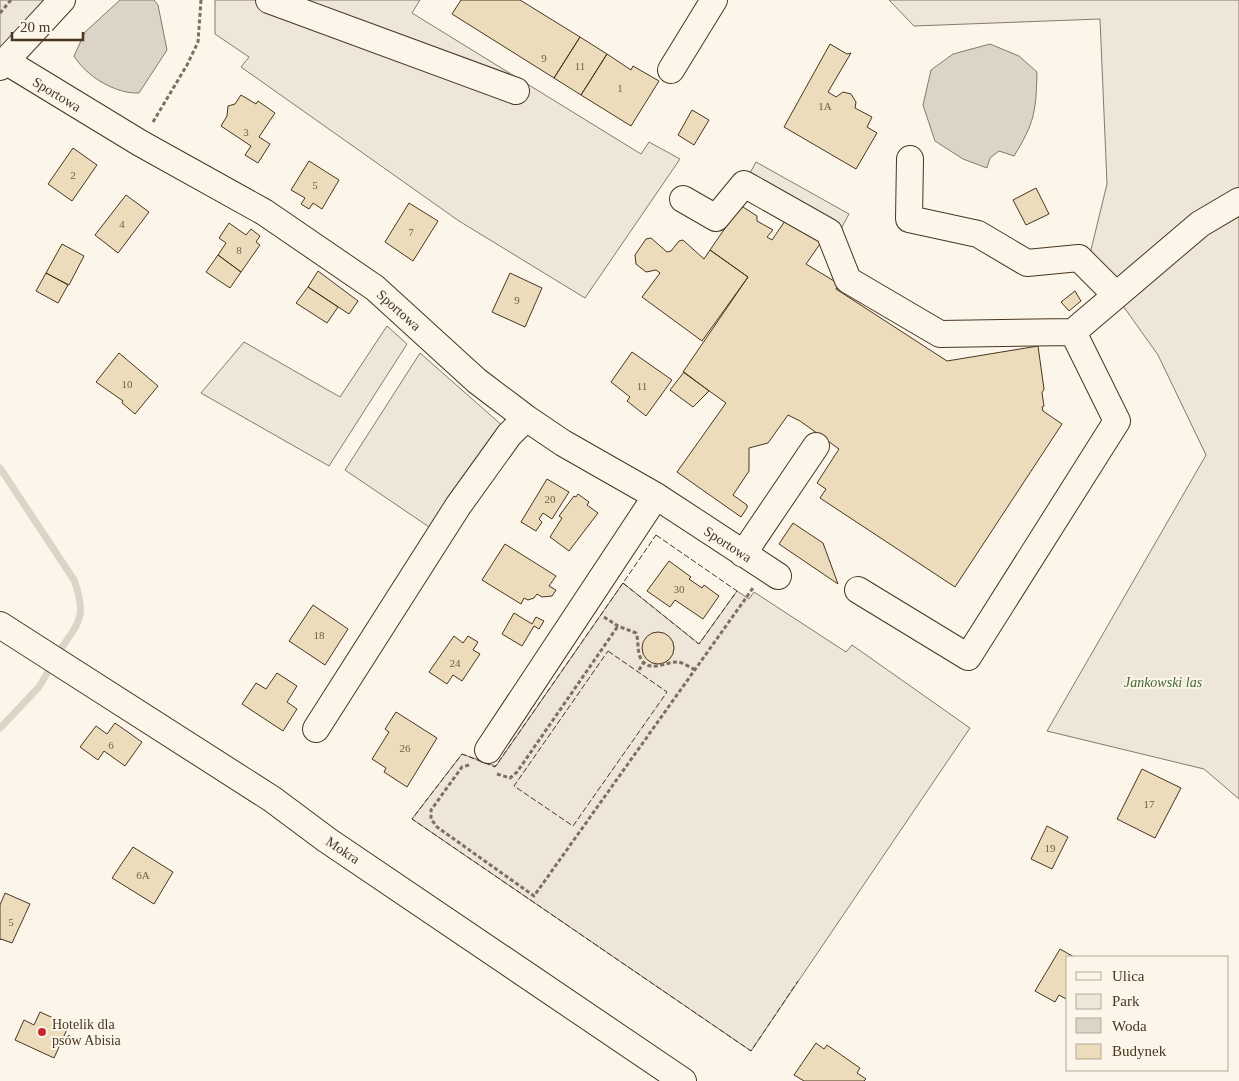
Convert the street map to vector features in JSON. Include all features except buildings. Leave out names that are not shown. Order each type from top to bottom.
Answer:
[{"type":"street","points":[[3,65],[62,0]]},
{"type":"street","points":[[269,0],[516,91]]},
{"type":"street","points":[[671,70],[714,0]]},
{"type":"street","name":"Sportowa","points":[[3,65],[264,212],[375,288],[477,380],[526,418],[563,443],[656,496],[772,572]]},
{"type":"street","points":[[910,159],[909,219],[978,234],[1028,263],[1079,258],[1116,295]]},
{"type":"street","points":[[683,199],[716,218],[744,184],[829,232],[848,280],[940,334],[1073,332],[1200,224],[1239,201]]},
{"type":"street","points":[[858,590],[968,656],[1117,422],[1073,332]]},
{"type":"street","points":[[316,729],[458,506],[509,435],[526,418]]},
{"type":"street","points":[[743,554],[816,446]]},
{"type":"street","points":[[486,764],[656,496]]},
{"type":"street","name":"Mokra","points":[[0,624],[272,799],[327,840],[683,1081]]},
{"type":"path","points":[[0,13],[11,0]]},
{"type":"path","points":[[140,143],[187,65],[198,42],[201,0]]},
{"type":"path","points":[[695,670],[677,662],[655,667],[644,662],[639,654],[639,640],[636,633],[618,626],[517,772],[510,778],[486,764],[462,767],[431,810],[430,819],[437,827],[534,896],[695,670],[772,572]]},
{"type":"path","points":[[639,670],[644,662]]},
{"type":"green space","points":[[0,0],[44,0],[0,50]]},
{"type":"green space","points":[[215,0],[420,0],[412,13],[641,154],[649,142],[680,159],[585,298],[459,221],[241,67],[249,57],[215,34]]},
{"type":"green space","name":"Jankowski las","points":[[889,0],[1239,0],[1239,799],[1204,769],[1047,731],[1206,455],[1158,355],[1089,258],[1107,184],[1100,19],[914,26]]},
{"type":"green space","points":[[623,583],[699,644],[737,591],[749,599],[754,592],[846,652],[852,645],[970,728],[751,1051],[412,819],[462,754],[496,766]]},
{"type":"shaded area","points":[[756,162],[849,214],[837,236],[744,184]]},
{"type":"shaded area","points":[[387,326],[407,344],[329,466],[201,393],[244,342],[340,397]]},
{"type":"shaded area","points":[[420,353],[505,428],[435,531],[345,470]]},
{"type":"water","points":[[120,0],[154,0],[158,5],[167,50],[139,93],[130,93],[102,82],[86,70],[74,56],[85,32]]},
{"type":"water","points":[[990,44],[1019,56],[1037,72],[1035,107],[1026,134],[1014,156],[999,151],[990,158],[987,168],[963,159],[935,141],[923,105],[931,70],[953,54]]},
{"type":"waterway","points":[[0,468],[74,580],[78,592],[81,610],[77,625],[60,650]]},
{"type":"waterway","points":[[0,728],[39,687],[50,668]]},
{"type":"fence","points":[[656,535],[737,591],[699,644],[623,583],[656,535]]},
{"type":"fence","points":[[623,583],[495,767],[462,754],[412,819],[751,1051],[798,981]]},
{"type":"fence","points":[[608,651],[667,692],[573,826],[514,786],[608,651]]},
{"type":"place","name":"Hotelik dla psów Abisia","points":[[42,1032]]}]
